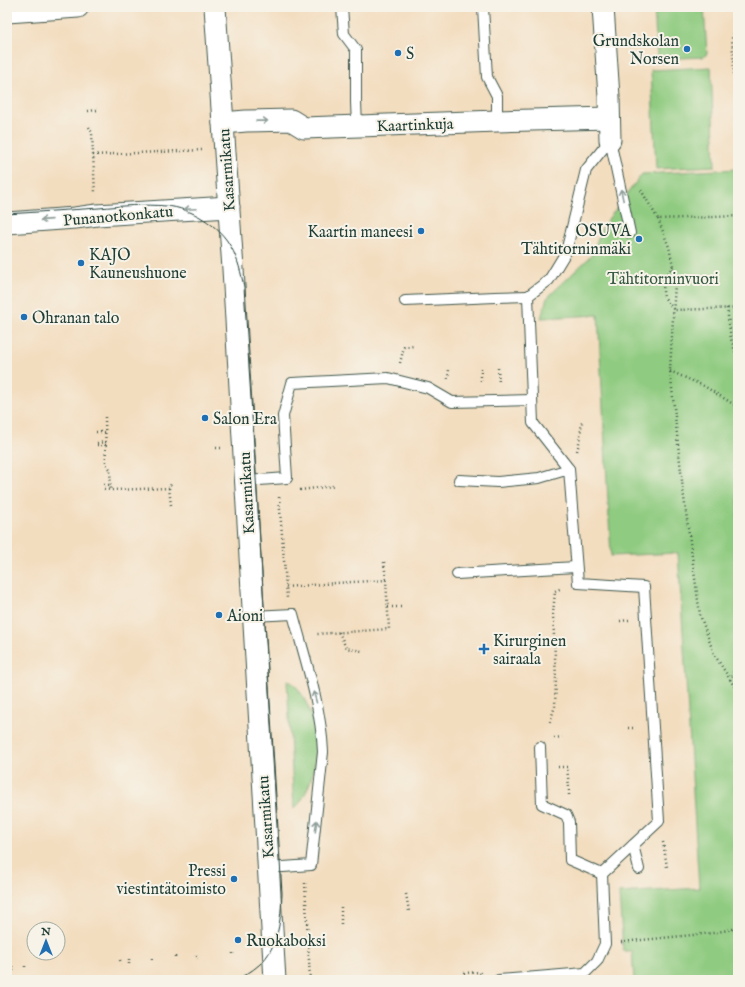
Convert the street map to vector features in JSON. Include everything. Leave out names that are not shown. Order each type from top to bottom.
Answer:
[{"type":"street","points":[[7,12],[78,7]]},
{"type":"street","name":"Kasarmikatu","points":[[215,7],[229,207],[269,868],[269,980]]},
{"type":"street","points":[[603,7],[609,97],[610,140]]},
{"type":"street","name":"Kaartinkuja","points":[[223,123],[291,120],[304,128],[609,118]]},
{"type":"street","name":"Punanotkonkatu","points":[[7,223],[97,215],[229,207]]},
{"type":"lane","points":[[342,7],[344,34],[356,50],[357,126]]},
{"type":"lane","points":[[483,7],[486,77],[496,96],[497,121]]},
{"type":"lane","points":[[610,140],[630,233]]},
{"type":"lane","points":[[405,302],[528,296],[549,280],[566,252],[586,170],[610,140]]},
{"type":"lane","points":[[499,980],[555,978],[585,973],[597,961],[605,944],[602,874],[659,821],[644,587],[578,583],[569,470],[533,423],[528,296]]},
{"type":"lane","points":[[245,481],[287,478],[283,416],[292,383],[388,378],[428,388],[452,402],[532,400]]},
{"type":"lane","points":[[459,480],[498,482],[539,478],[569,470]]},
{"type":"lane","points":[[457,574],[577,572]]},
{"type":"lane","points":[[253,616],[291,614],[317,705],[323,735],[323,752],[311,865],[269,868]]},
{"type":"lane","points":[[540,747],[542,804],[566,815],[569,822],[570,860],[602,874]]},
{"type":"lane","points":[[633,845],[639,869]]},
{"type":"path","points":[[738,27],[732,37],[735,91],[738,91]]},
{"type":"path","points":[[88,111],[98,110]]},
{"type":"path","points":[[89,127],[92,133],[95,195]]},
{"type":"path","points":[[93,155],[203,150]]},
{"type":"path","points":[[640,189],[658,219],[669,247],[673,266],[675,284],[670,370],[682,490],[700,614],[714,654],[738,692]]},
{"type":"path","points":[[658,219],[738,216]]},
{"type":"path","points":[[673,266],[664,279],[663,291],[664,297],[674,310]]},
{"type":"path","points":[[727,308],[731,339],[738,360]]},
{"type":"path","points":[[674,310],[738,308]]},
{"type":"path","points":[[396,380],[404,347],[414,346]]},
{"type":"path","points":[[670,370],[704,386],[738,407]]},
{"type":"path","points":[[105,417],[106,464],[110,469],[111,490]]},
{"type":"path","points":[[569,470],[576,458],[582,422]]},
{"type":"path","points":[[96,432],[105,432]]},
{"type":"path","points":[[97,444],[106,444]]},
{"type":"path","points":[[277,479],[286,587],[291,614]]},
{"type":"path","points":[[104,484],[111,484]]},
{"type":"path","points":[[170,505],[169,488],[171,484]]},
{"type":"path","points":[[278,493],[333,486]]},
{"type":"path","points":[[104,489],[169,488]]},
{"type":"path","points":[[310,635],[390,629],[384,562]]},
{"type":"path","points":[[550,722],[555,706],[556,679],[553,614],[555,591],[567,586],[577,572]]},
{"type":"path","points":[[286,587],[386,580]]},
{"type":"path","points":[[388,607],[402,607]]},
{"type":"path","points":[[340,632],[346,648],[362,651]]},
{"type":"path","points":[[730,681],[738,661]]},
{"type":"path","points":[[406,894],[409,911]]},
{"type":"path","points":[[340,924],[341,907]]},
{"type":"path","points":[[635,941],[713,933],[738,928]]},
{"type":"path","points":[[129,959],[129,964]]},
{"type":"path","points":[[120,960],[121,964]]},
{"type":"path","points":[[13,966],[13,971]]},
{"type":"path","points":[[464,973],[479,972]]},
{"type":"green space","points":[[654,7],[704,7],[707,54],[703,57],[662,59],[657,55]]},
{"type":"green space","points":[[711,67],[715,166],[656,169],[651,70]]},
{"type":"green space","name":"Tähtitorninvuori","points":[[738,169],[738,980],[634,980],[632,951],[623,951],[619,893],[699,888],[678,553],[611,556],[598,315],[541,318],[547,298],[591,256],[603,226],[642,174]]},
{"type":"green space","points":[[287,680],[297,688],[307,705],[316,739],[313,774],[303,798],[294,809]]},
{"type":"tram line","points":[[7,214],[132,206],[158,205],[175,207],[194,214],[212,225],[226,239],[236,256],[239,266],[244,287],[282,893],[280,922],[271,950],[259,965],[235,980]]},
{"type":"place","name":"Grundskolan Norsen","points":[[687,49]]},
{"type":"place","name":"S","points":[[398,53]]},
{"type":"place","name":"Kaartin maneesi","points":[[421,231]]},
{"type":"place","name":"OSUVA Tähtitorninmäki","points":[[639,239]]},
{"type":"place","name":"KAJO Kauneushuone","points":[[81,263]]},
{"type":"place","name":"Ohranan talo","points":[[24,317]]},
{"type":"place","name":"Salon Era","points":[[205,418]]},
{"type":"place","name":"Aioni","points":[[219,615]]},
{"type":"place","name":"Kirurginen sairaala","points":[[484,649]]},
{"type":"place","name":"Pressi viestintätoimisto","points":[[234,879]]},
{"type":"place","name":"Ruokaboksi","points":[[238,940]]}]
